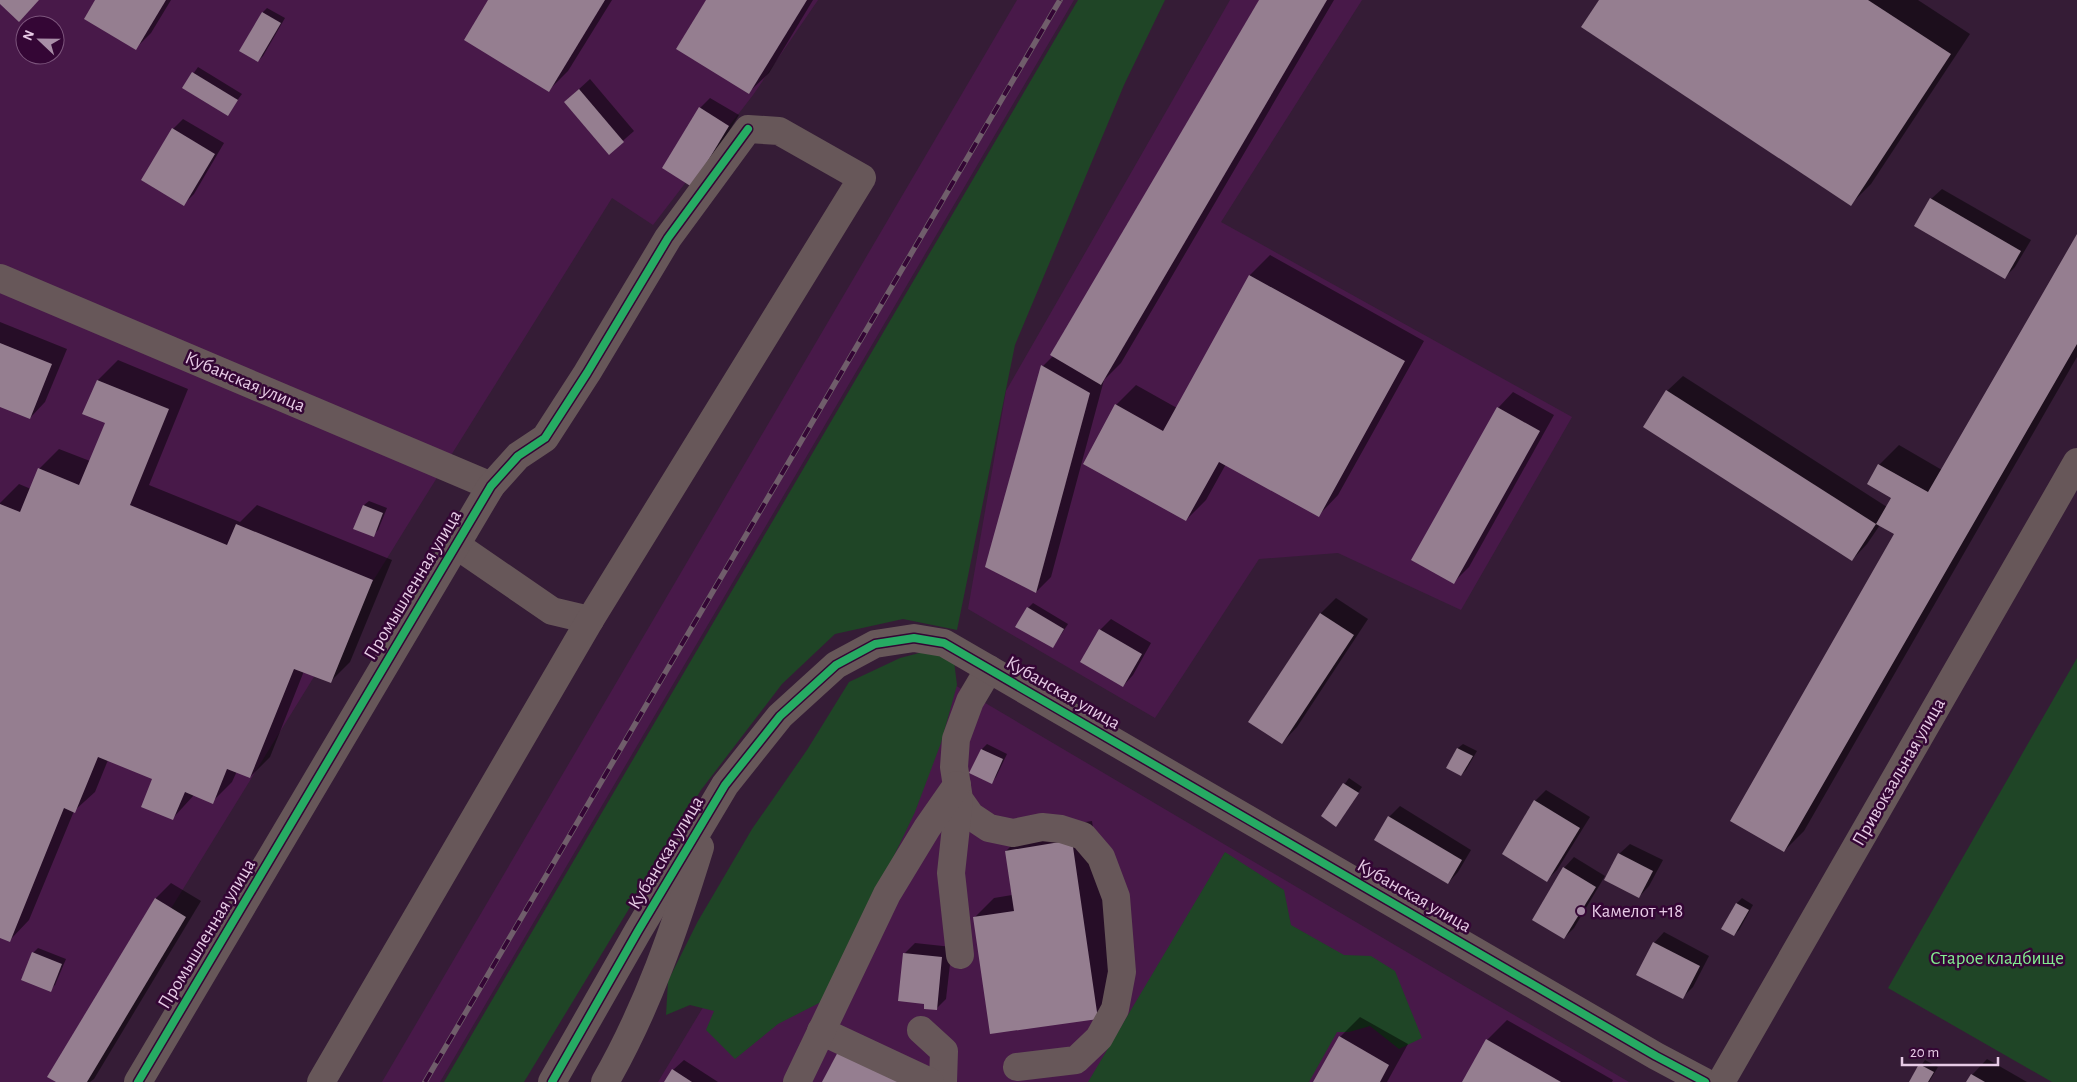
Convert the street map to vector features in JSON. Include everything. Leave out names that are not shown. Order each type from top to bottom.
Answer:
[{"type":"street","name":"Промышленная улица","points":[[138,1082],[491,486],[518,456],[546,438],[588,373],[668,238],[748,129],[778,131],[862,178],[590,620]]},
{"type":"street","name":"Кубанская улица","points":[[0,278],[491,486]]},
{"type":"street","name":"Привокзальная улица","points":[[1721,1082],[2077,462]]},
{"type":"street","points":[[321,1082],[590,620],[552,611],[456,545]]},
{"type":"street","name":"Кубанская улица","points":[[552,1082],[638,931],[725,785],[780,716],[836,665],[874,644],[914,638],[944,643],[989,668],[1647,1051],[1705,1082]]},
{"type":"street","points":[[960,955],[951,873],[958,792],[954,767],[956,739],[970,701],[989,668]]},
{"type":"street","points":[[797,1082],[887,894],[927,828],[958,792]]},
{"type":"street","points":[[958,792],[971,816],[988,828],[1013,833],[1042,828],[1061,829],[1083,836],[1101,857],[1116,897],[1122,972],[1115,1009],[1099,1038],[1076,1060],[1017,1066]]},
{"type":"street","points":[[605,1082],[644,1003],[679,916],[713,806]]},
{"type":"street","points":[[921,1030],[944,1051],[943,1082]]},
{"type":"street","points":[[822,1031],[930,1082]]},
{"type":"shaded area","points":[[0,0],[818,0],[753,95],[653,225],[612,198],[423,500],[64,1082],[0,1082]]},
{"type":"shaded area","points":[[1017,0],[1074,0],[440,1082],[382,1082]]},
{"type":"shaded area","points":[[1230,0],[1362,0],[1221,222],[1572,417],[1461,610],[1338,553],[1259,559],[1155,718],[968,609],[1006,391]]},
{"type":"shaded area","points":[[948,681],[1629,1082],[658,1082],[886,704]]},
{"type":"green space","points":[[1078,0],[1165,0],[1124,85],[1015,345],[957,630],[903,619],[835,634],[782,684],[701,790],[524,1082],[444,1082]]},
{"type":"green space","points":[[927,651],[954,661],[957,685],[941,743],[915,812],[825,1000],[778,1024],[735,1059],[706,1030],[714,1011],[690,1005],[666,1015],[668,981],[698,921],[752,829],[807,750],[849,682],[900,658]]},
{"type":"green space","name":"Старое кладбище","points":[[2077,658],[2077,1082],[2052,1082],[1888,988]]},
{"type":"green space","points":[[1225,852],[1284,890],[1291,925],[1344,955],[1371,956],[1395,971],[1422,1038],[1399,1049],[1370,1026],[1349,1032],[1337,1032],[1309,1082],[1088,1082]]},
{"type":"building","points":[[0,0],[39,0],[25,15],[15,15],[15,18],[0,4]]},
{"type":"building","points":[[95,0],[166,0],[136,50],[84,19]]},
{"type":"building","points":[[488,0],[605,0],[549,92],[464,40]]},
{"type":"building","points":[[706,0],[807,0],[749,94],[676,49]]},
{"type":"building","points":[[1259,0],[1327,0],[1101,385],[1050,355]]},
{"type":"building","points":[[1599,0],[1868,0],[1951,54],[1851,206],[1581,27]]},
{"type":"building","points":[[262,12],[281,23],[258,62],[239,51]]},
{"type":"building","points":[[192,72],[238,100],[228,116],[182,88]]},
{"type":"building","points":[[579,89],[624,142],[609,155],[564,102]]},
{"type":"building","points":[[699,107],[729,126],[692,187],[662,168]]},
{"type":"building","points":[[172,128],[215,154],[184,206],[141,180]]},
{"type":"building","points":[[1930,198],[2021,251],[2005,279],[1914,226]]},
{"type":"building","points":[[2077,234],[2077,344],[1784,852],[1730,821],[1894,534],[1876,524],[1891,498],[1867,484],[1878,464],[1928,492]]},
{"type":"building","points":[[1249,275],[1405,361],[1319,517],[1219,462],[1186,521],[1083,464],[1115,404],[1163,431]]},
{"type":"building","points":[[0,343],[52,364],[30,419],[0,407]]},
{"type":"building","points":[[1041,365],[1090,393],[1036,593],[985,567]]},
{"type":"building","points":[[97,380],[169,409],[130,505],[227,545],[236,524],[373,580],[331,683],[294,669],[250,778],[227,769],[213,804],[185,792],[173,820],[141,807],[152,779],[98,757],[75,813],[64,808],[10,942],[0,938],[0,504],[20,512],[38,468],[79,485],[105,423],[82,414]]},
{"type":"building","points":[[1666,390],[1876,524],[1852,561],[1643,427]]},
{"type":"building","points":[[1497,407],[1540,431],[1454,584],[1411,560]]},
{"type":"building","points":[[363,505],[383,513],[374,537],[353,529]]},
{"type":"building","points":[[1027,607],[1064,629],[1053,648],[1015,627]]},
{"type":"building","points":[[1320,613],[1354,635],[1282,744],[1248,722]]},
{"type":"building","points":[[1099,629],[1142,654],[1123,687],[1080,662]]},
{"type":"building","points":[[1457,748],[1473,756],[1461,776],[1446,768]]},
{"type":"building","points":[[981,749],[1003,759],[992,784],[969,773]]},
{"type":"building","points":[[1343,783],[1359,793],[1336,827],[1321,816]]},
{"type":"building","points":[[1534,800],[1580,828],[1547,882],[1502,854]]},
{"type":"building","points":[[1388,816],[1462,860],[1448,884],[1374,840]]},
{"type":"building","points":[[1072,840],[1098,1019],[990,1034],[973,917],[1014,911],[1005,851]]},
{"type":"building","points":[[1618,853],[1653,871],[1639,898],[1604,880]]},
{"type":"building","points":[[1563,867],[1596,887],[1564,939],[1532,920]]},
{"type":"building","points":[[155,898],[186,917],[87,1082],[56,1082],[47,1077]]},
{"type":"building","points":[[1736,903],[1749,910],[1734,936],[1721,929]]},
{"type":"building","points":[[1653,942],[1700,966],[1683,999],[1636,975]]},
{"type":"building","points":[[32,952],[62,964],[51,992],[21,980]]},
{"type":"building","points":[[903,953],[942,957],[937,1010],[924,1009],[924,1004],[898,1001]]},
{"type":"building","points":[[1339,1036],[1389,1065],[1380,1082],[1313,1082]]},
{"type":"building","points":[[1486,1039],[1561,1082],[1462,1082]]},
{"type":"building","points":[[840,1048],[904,1082],[822,1082]]},
{"type":"building","points":[[1919,1064],[1934,1072],[1928,1082],[1909,1082]]},
{"type":"building","points":[[672,1069],[692,1082],[664,1082]]},
{"type":"building","points":[[1971,1074],[1985,1082],[1966,1082]]},
{"type":"railway","points":[[425,1082],[1060,0]]},
{"type":"cycle path","points":[[138,1082],[491,486],[518,456],[545,438],[587,373],[668,238],[748,129]]},
{"type":"cycle path","points":[[552,1082],[638,931],[725,785],[780,716],[836,665],[875,644],[914,638],[944,643],[1656,1056],[1705,1082]]},
{"type":"place","name":"Камелот +18","points":[[1581,911]]}]
